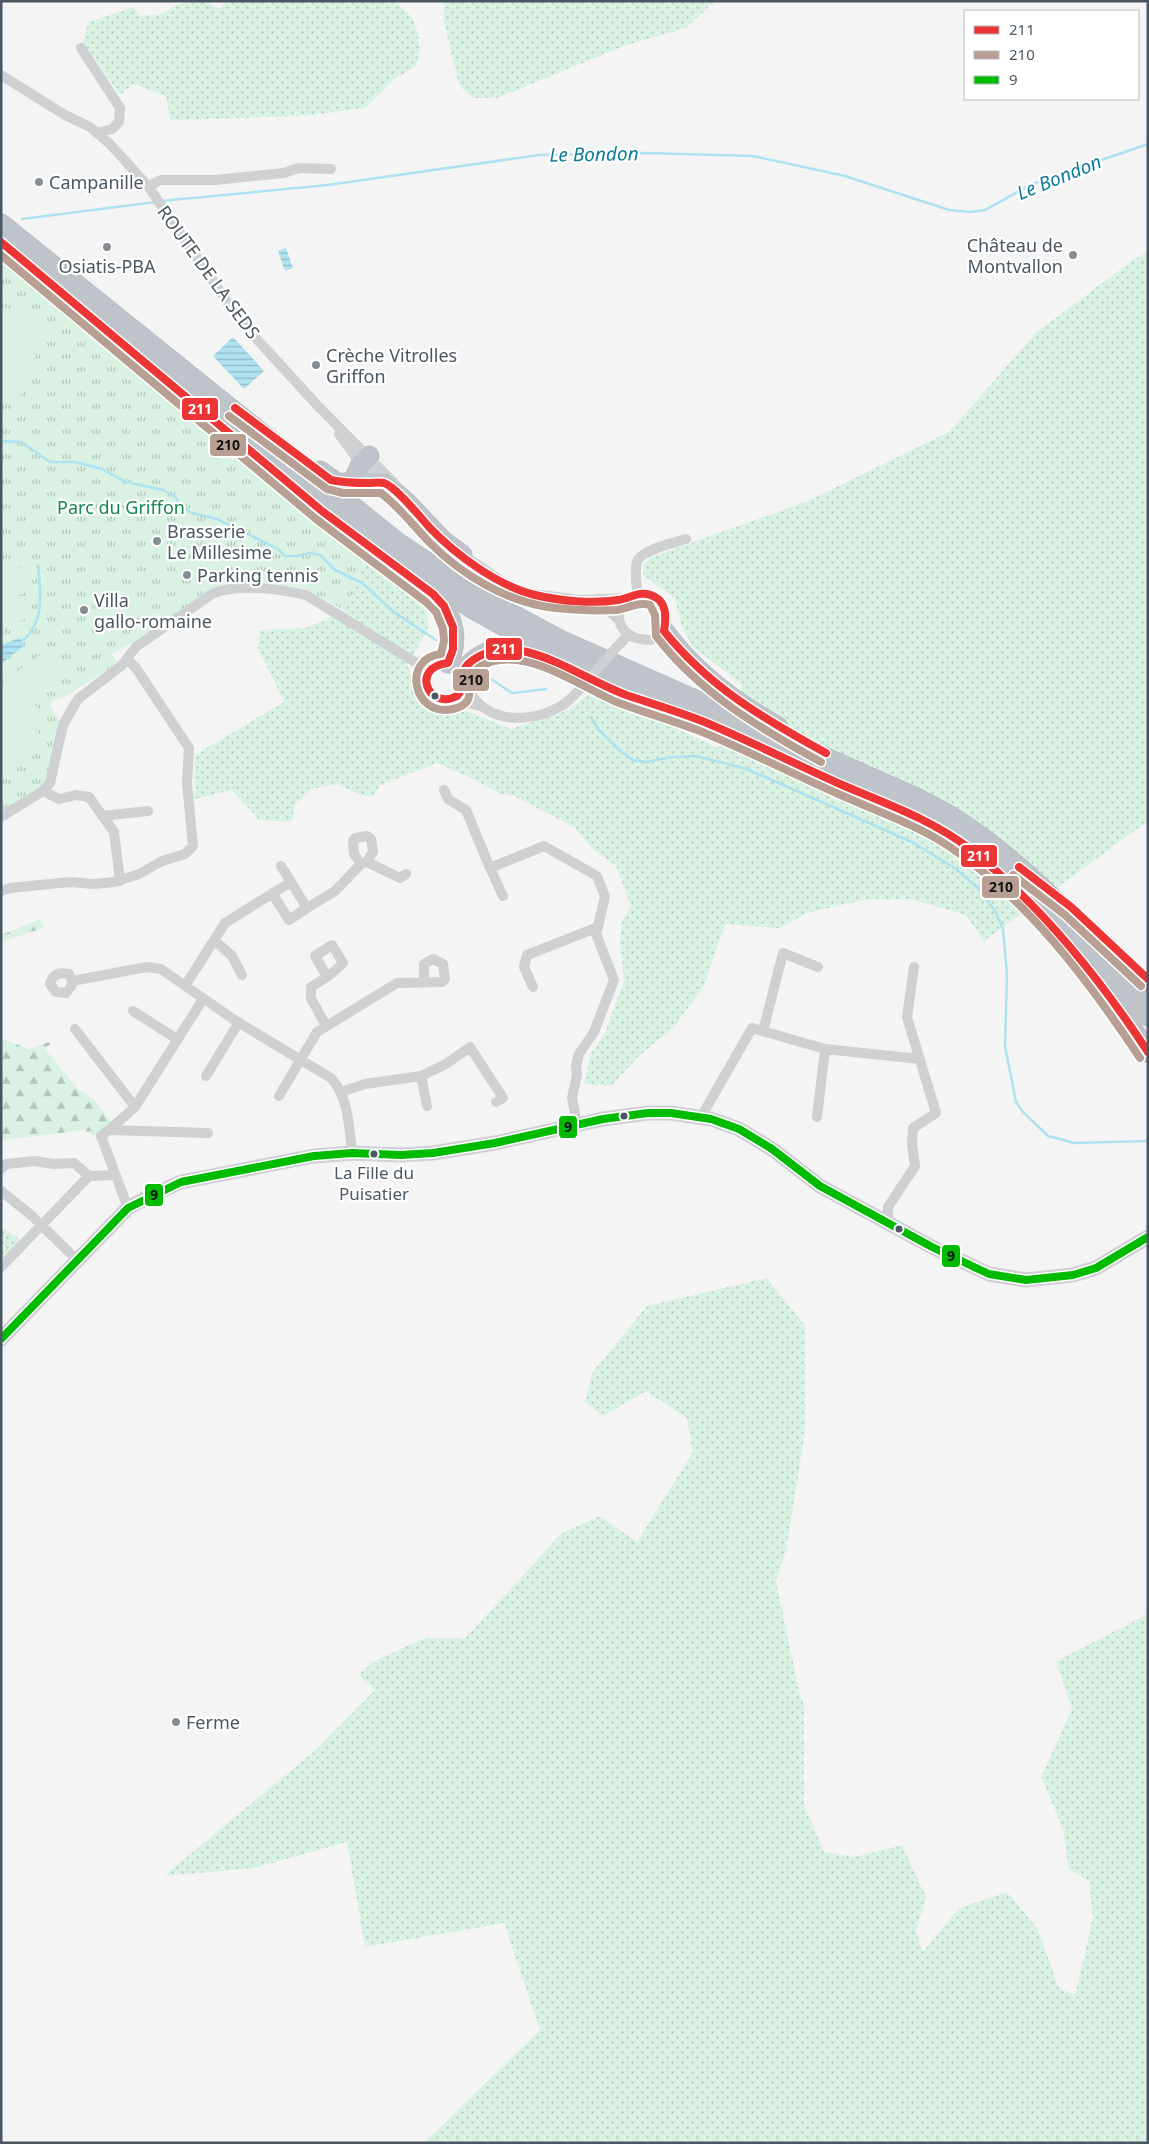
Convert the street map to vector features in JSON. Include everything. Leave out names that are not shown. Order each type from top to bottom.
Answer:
[{"type":"highway","points":[[3,230],[103,325]]},
{"type":"highway","points":[[3,230],[380,547],[470,607],[545,649],[915,817],[968,848],[1004,874],[1044,910],[1148,1016]]},
{"type":"highway","points":[[1,248],[103,325],[152,356],[331,480],[337,483],[384,483],[444,542],[462,555]]},
{"type":"highway","points":[[152,356],[245,448],[345,530],[433,593],[452,621],[454,651],[451,672]]},
{"type":"highway","points":[[152,356],[398,543],[476,595],[560,640],[876,780],[952,817],[1071,907],[1148,979]]},
{"type":"highway","points":[[353,482],[365,460]]},
{"type":"highway","points":[[664,630],[673,644],[695,667],[723,691],[767,720],[876,780]]},
{"type":"highway","points":[[451,672],[468,664],[482,654],[514,648],[542,657],[622,693],[687,715]]},
{"type":"highway","points":[[968,848],[1027,901],[1050,926],[1114,1001],[1148,1052]]},
{"type":"highway","points":[[1006,858],[1067,912],[1148,996]]},
{"type":"street","points":[[80,48],[120,108],[119,122],[112,129],[97,133]]},
{"type":"street","name":"ROUTE DE LA SEDS","points":[[1,75],[65,115],[90,127],[110,144],[150,189],[241,322],[365,460],[462,555],[510,586],[533,594],[580,600],[616,600],[632,596]]},
{"type":"street","points":[[150,189],[161,180],[215,180],[284,172],[299,168],[331,169]]},
{"type":"street","name":"ROUTE DE LA SEDS","points":[[365,460],[379,482],[458,561],[506,592],[532,601],[606,608],[619,620]]},
{"type":"street","points":[[632,596],[649,594],[659,600],[665,609],[664,630],[656,639],[647,641],[636,640],[628,635],[622,628],[619,620],[621,608],[632,596],[637,563],[641,556],[651,550],[686,539]]},
{"type":"street","points":[[1,817],[43,791],[50,783],[63,725],[78,699],[121,666],[136,646],[212,594],[223,589],[287,591],[306,595],[415,662],[451,672],[483,707],[513,718],[541,716],[563,705],[581,688],[628,635]]},
{"type":"street","points":[[1,891],[10,888],[70,882],[94,884],[120,881],[139,874],[162,861],[185,854],[193,846],[187,784],[189,748],[136,668],[127,659]]},
{"type":"street","points":[[415,662],[426,682]]},
{"type":"street","points":[[451,672],[426,676],[427,688],[434,697],[483,707]]},
{"type":"street","points":[[451,672],[460,692],[451,699]]},
{"type":"street","points":[[444,790],[448,799],[466,810],[503,896]]},
{"type":"street","points":[[43,791],[59,799],[83,794],[89,797],[114,832],[120,881]]},
{"type":"street","points":[[102,816],[148,810]]},
{"type":"street","points":[[490,868],[544,846],[597,876],[605,896],[596,934],[614,980],[594,1032],[579,1054],[576,1066],[578,1075],[572,1098],[577,1124]]},
{"type":"street","points":[[272,893],[289,920],[335,891],[364,863],[400,878],[406,874]]},
{"type":"street","points":[[281,866],[307,908]]},
{"type":"street","points":[[185,986],[225,923],[291,882]]},
{"type":"street","points":[[533,987],[524,966],[527,955],[598,928]]},
{"type":"street","points":[[214,940],[232,956],[242,975]]},
{"type":"street","points":[[763,1031],[783,953],[818,967]]},
{"type":"street","points":[[72,981],[147,967],[161,970],[239,1022],[331,1078],[341,1092],[348,1121],[352,1153]]},
{"type":"street","points":[[882,1215],[915,1166],[912,1144],[913,1128],[936,1113],[907,1017],[914,967]]},
{"type":"street","points":[[326,1026],[311,998],[311,987],[327,977]]},
{"type":"street","points":[[280,1096],[317,1032],[397,983],[424,983]]},
{"type":"street","points":[[105,1133],[134,1107],[203,998]]},
{"type":"street","points":[[133,1011],[177,1039]]},
{"type":"street","points":[[206,1076],[239,1022]]},
{"type":"street","points":[[701,1117],[752,1028],[825,1049],[920,1059]]},
{"type":"street","points":[[75,1029],[134,1107]]},
{"type":"street","points":[[341,1092],[365,1084],[421,1076],[446,1064],[470,1047],[503,1098],[496,1102]]},
{"type":"street","points":[[816,1117],[825,1049]]},
{"type":"street","points":[[421,1076],[427,1106]]},
{"type":"street","points":[[1,1339],[128,1208],[152,1195],[189,1180],[314,1156],[352,1153],[401,1155],[433,1153],[496,1143],[577,1124],[649,1113],[670,1113],[701,1117],[739,1129],[761,1141],[820,1186],[882,1215],[975,1268],[998,1276],[1026,1280],[1048,1279],[1085,1272],[1114,1258],[1148,1237]]},
{"type":"street","points":[[105,1133],[208,1134]]},
{"type":"street","points":[[105,1133],[115,1174],[128,1208]]},
{"type":"street","points":[[1,1169],[6,1164],[35,1161],[53,1164],[74,1163],[89,1176]]},
{"type":"street","points":[[1,1267],[43,1226],[89,1176],[115,1174]]},
{"type":"street","points":[[1,1191],[43,1226],[77,1260]]},
{"type":"green space","points":[[205,1],[219,9],[226,1],[394,1],[404,9],[415,24],[419,48],[418,60],[416,66],[397,77],[365,108],[303,116],[170,120],[166,96],[133,84],[120,95],[83,42],[89,22],[133,7],[141,16],[162,14],[178,4]]},
{"type":"green space","points":[[444,1],[715,1],[686,28],[624,46],[497,98],[474,98],[463,90],[458,80],[444,22]]},
{"type":"green space","points":[[1148,251],[1148,821],[984,941],[966,915],[911,899],[864,900],[807,913],[779,928],[725,924],[704,986],[674,1027],[638,1057],[611,1086],[584,1084],[591,1053],[604,1035],[624,981],[620,942],[622,921],[631,906],[616,866],[593,849],[574,827],[512,795],[499,794],[478,781],[437,763],[380,785],[373,797],[359,794],[337,784],[312,789],[295,804],[292,822],[259,820],[232,790],[194,799],[195,755],[284,702],[258,648],[260,630],[306,628],[345,611],[366,559],[426,601],[428,630],[407,665],[421,700],[450,715],[466,711],[511,729],[569,710],[594,690],[718,748],[743,685],[693,647],[681,625],[675,598],[643,575],[644,564],[652,557],[808,501],[949,432],[1037,332]]},
{"type":"green space","name":"Parc du Griffon","points":[[1,259],[175,396],[366,559],[345,611],[306,589],[292,586],[224,585],[210,591],[135,643],[131,643],[112,654],[118,663],[64,697],[52,701],[50,706],[60,721],[50,772],[41,789],[1,812]]},
{"type":"green space","points":[[1,306],[46,322],[18,404],[1,398]]},
{"type":"green space","points":[[26,566],[33,590],[18,595],[25,619],[3,627],[4,633],[1,634],[1,574]]},
{"type":"green space","points":[[54,646],[69,667],[29,695],[42,715],[3,743],[1,740],[1,683]]},
{"type":"green space","points":[[33,725],[48,746],[7,774],[1,766],[1,747]]},
{"type":"green space","points":[[40,919],[43,928],[1,942],[1,935]]},
{"type":"green space","points":[[1,1038],[29,1049],[49,1042],[50,1044],[45,1049],[78,1089],[95,1101],[113,1123],[108,1129],[93,1136],[91,1131],[87,1132],[86,1130],[1,1140]]},
{"type":"green space","points":[[1,1227],[21,1240],[1,1262]]},
{"type":"green space","points":[[767,1278],[805,1326],[805,1432],[786,1551],[776,1581],[798,1687],[804,1706],[804,1804],[824,1852],[854,1857],[902,1845],[926,1897],[916,1931],[923,1952],[959,1908],[1007,1892],[1037,1928],[1059,1988],[1075,1995],[1093,1918],[1089,1881],[1069,1869],[1063,1829],[1041,1777],[1072,1709],[1056,1661],[1148,1614],[1148,2143],[424,2143],[540,2030],[504,1923],[365,1947],[347,1842],[254,1868],[164,1876],[317,1749],[375,1690],[358,1675],[375,1661],[425,1638],[465,1638],[562,1533],[600,1516],[637,1542],[693,1452],[687,1418],[646,1391],[603,1416],[585,1402],[593,1372],[647,1306]]},
{"type":"water","points":[[286,248],[293,268],[285,271],[278,251]]},
{"type":"water","points":[[233,337],[264,371],[244,389],[213,356]]},
{"type":"water","points":[[20,638],[25,645],[1,664],[1,645]]},
{"type":"waterway","name":"Le Bondon","points":[[161,201],[328,185],[539,155],[645,153],[753,156],[845,176],[949,210],[970,212],[985,210],[1032,184],[1148,144]]},
{"type":"waterway","name":"Le Bondon","points":[[22,219],[156,202]]},
{"type":"waterway","points":[[1,441],[21,442],[50,462],[75,462],[102,469],[126,482],[163,490],[175,497],[183,508],[192,513],[217,519],[278,549],[285,556],[310,553],[320,555],[335,570],[362,583],[394,612],[436,640]]},
{"type":"waterway","points":[[21,642],[29,634],[38,617],[40,607],[38,566]]},
{"type":"waterway","points":[[481,672],[512,693],[546,689]]},
{"type":"waterway","points":[[591,717],[598,729],[620,751],[633,760],[647,762],[672,757],[696,756],[747,769],[914,843],[956,869],[979,889],[995,911],[1003,929],[1007,974],[1005,1046],[1016,1102],[1023,1112],[1048,1136],[1074,1143],[1148,1141]]},
{"type":"transit line","name":"211","points":[[1,242],[322,511],[433,594],[444,606],[453,627],[453,649],[448,663],[436,666],[429,672],[427,679],[427,687],[438,698],[447,699],[459,694],[463,672],[468,664],[476,658],[503,649],[527,652],[565,666],[626,695],[707,723],[923,820],[970,849],[1021,894],[1067,943],[1088,969],[1148,1052]]},
{"type":"transit line","name":"210","points":[[1,255],[316,519],[426,602],[436,612],[443,629],[444,641],[441,654],[428,658],[420,666],[417,676],[417,686],[421,697],[429,705],[439,709],[453,709],[465,704],[468,700],[474,672],[488,663],[500,660],[530,663],[561,674],[619,703],[717,738],[922,831],[950,847],[978,868],[1031,916],[1078,971],[1140,1058]]},
{"type":"transit line","name":"211","points":[[235,408],[331,480],[350,483],[384,483],[389,486],[452,549],[478,568],[507,585],[535,595],[576,601],[608,601],[641,594],[655,597],[664,607],[664,631],[700,669],[759,714],[826,753]]},
{"type":"transit line","name":"210","points":[[229,416],[327,489],[343,493],[381,493],[400,510],[429,542],[456,566],[503,594],[537,605],[555,608],[616,610],[637,605],[650,605],[655,615],[656,636],[692,675],[732,708],[775,736],[821,762]]},
{"type":"transit line","name":"211","points":[[1019,867],[1071,907],[1148,979]]},
{"type":"transit line","name":"210","points":[[1013,875],[1065,915],[1141,986]]},
{"type":"transit line","name":"9","points":[[1,1339],[128,1208],[181,1182],[314,1156],[352,1153],[401,1155],[433,1153],[495,1143],[603,1119],[648,1113],[671,1113],[711,1119],[739,1129],[772,1149],[820,1186],[932,1247],[989,1274],[1026,1280],[1073,1275],[1096,1268],[1148,1237]]},
{"type":"place","name":"Campanille","points":[[39,182]]},
{"type":"place","name":"Osiatis-PBA","points":[[107,247]]},
{"type":"place","name":"Château de Montvallon","points":[[1073,255]]},
{"type":"place","name":"Crèche Vitrolles Griffon","points":[[316,365]]},
{"type":"place","name":"Brasserie Le Millesime","points":[[157,541]]},
{"type":"place","name":"Parking tennis","points":[[187,575]]},
{"type":"place","name":"Villa gallo-romaine","points":[[84,610]]},
{"type":"place","name":"La Fille du Puisatier","points":[[374,1154]]},
{"type":"place","name":"Ferme","points":[[176,1722]]}]
